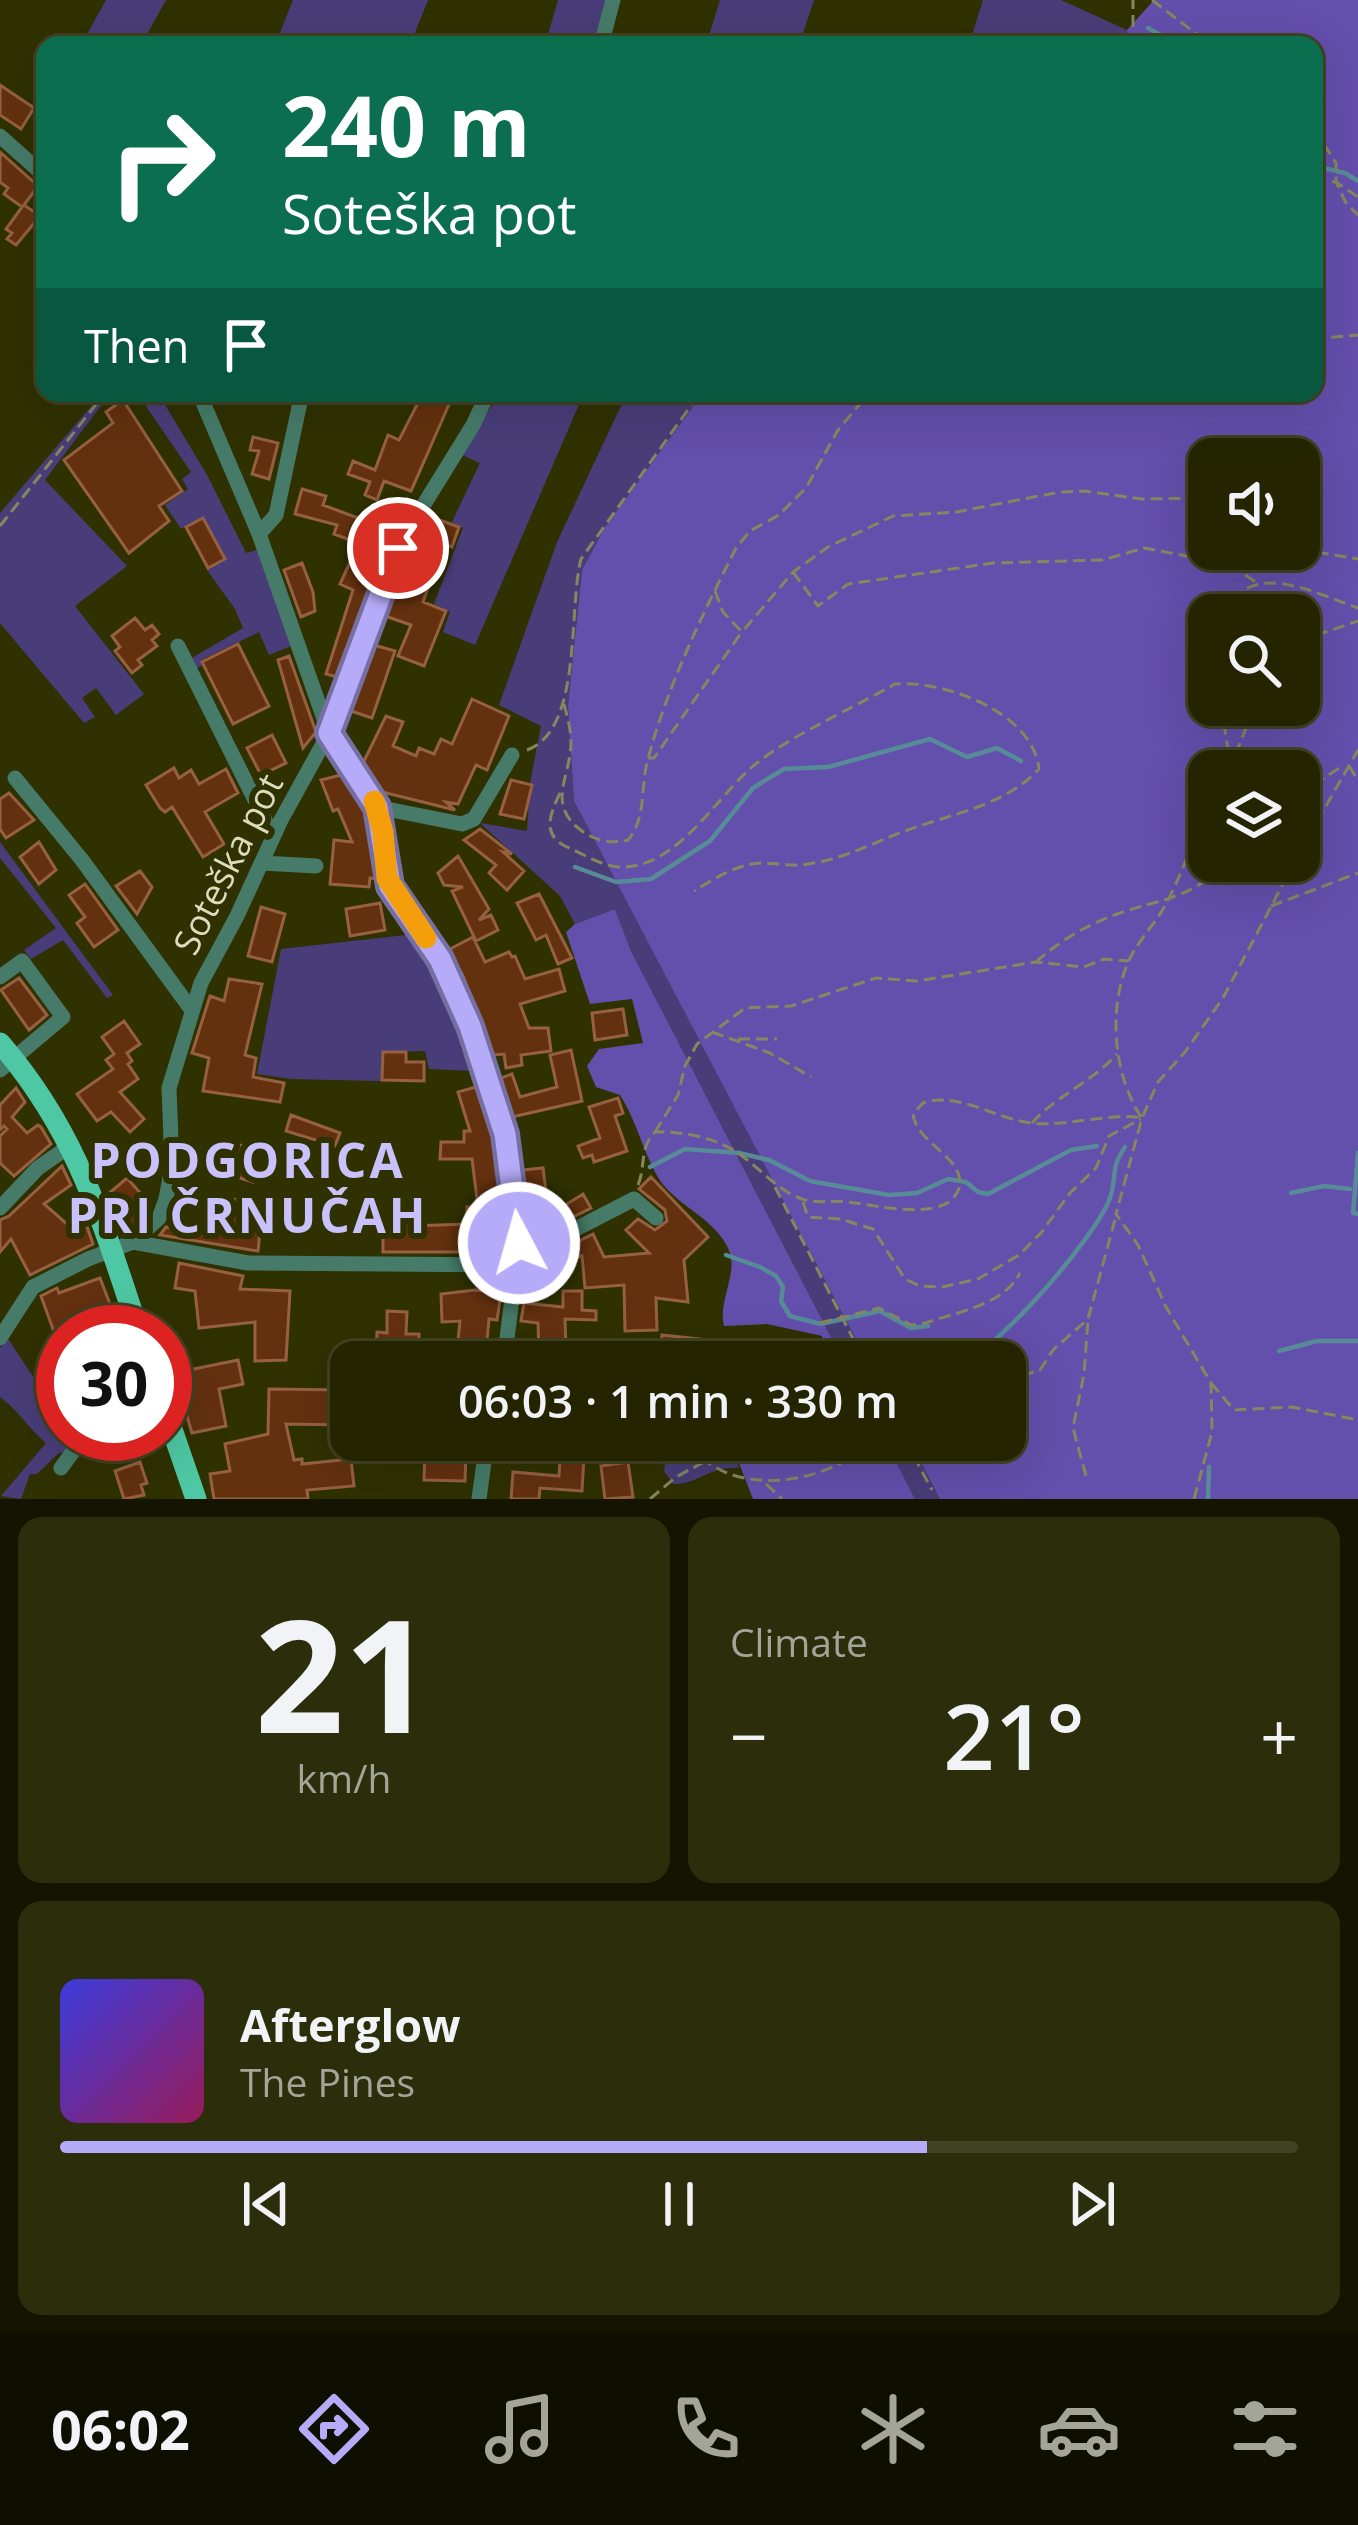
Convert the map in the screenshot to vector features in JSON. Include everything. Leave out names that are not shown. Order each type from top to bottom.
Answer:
[{"type":"main road","points":[[4,1056],[46,1101],[71,1144],[122,1246],[134,1305]]},
{"type":"main road","points":[[183,1461],[196,1499]]},
{"type":"street","points":[[603,36],[613,0]]},
{"type":"street","points":[[0,136],[36,168]]},
{"type":"street","points":[[203,402],[259,534],[329,733],[377,807],[390,886],[446,970],[488,1075],[505,1134],[519,1243],[507,1341]]},
{"type":"street","points":[[259,534],[276,514],[300,402]]},
{"type":"street","name":"Soteška pot","points":[[122,1246],[159,1218],[166,1199],[172,1167],[167,1099],[191,1010],[273,836],[329,733],[387,569],[484,402]]},
{"type":"street","points":[[178,646],[273,836]]},
{"type":"street","points":[[377,807],[462,824],[474,819],[512,755]]},
{"type":"street","points":[[15,778],[82,860],[191,1010]]},
{"type":"street","points":[[262,863],[316,866]]},
{"type":"street","points":[[0,977],[22,961],[63,1017],[4,1056]]},
{"type":"street","points":[[0,1208],[38,1168],[71,1144]]},
{"type":"street","points":[[519,1243],[564,1234],[634,1199],[656,1218]]},
{"type":"street","points":[[0,1338],[34,1287],[122,1246],[248,1263],[518,1265]]},
{"type":"street","points":[[62,1468],[67,1461]]},
{"type":"street","points":[[478,1499],[484,1461]]},
{"type":"path","points":[[1132,36],[1133,0]]},
{"type":"path","points":[[1153,0],[1199,36]]},
{"type":"path","points":[[1323,143],[1336,163],[1336,182],[1346,203],[1358,215]]},
{"type":"path","points":[[1323,181],[1336,182],[1358,197]]},
{"type":"path","points":[[1323,338],[1358,335]]},
{"type":"path","points":[[0,526],[98,402]]},
{"type":"path","points":[[512,755],[535,748],[547,736],[563,704],[580,560],[694,402]]},
{"type":"path","points":[[560,793],[562,811],[588,835],[610,842],[628,840],[636,831],[648,758],[736,548],[750,531],[779,515],[806,488],[838,430],[861,402]]},
{"type":"path","points":[[648,758],[654,758],[742,632],[793,572],[828,547],[893,516],[956,512],[1060,492],[1188,500]]},
{"type":"path","points":[[793,572],[818,606],[848,584],[993,562],[1103,560],[1144,548],[1188,557]]},
{"type":"path","points":[[1320,552],[1358,559]]},
{"type":"path","points":[[1238,570],[1257,583]]},
{"type":"path","points":[[1239,594],[1257,583],[1287,583],[1358,608]]},
{"type":"path","points":[[715,590],[723,612],[742,632]]},
{"type":"path","points":[[1320,634],[1358,621]]},
{"type":"path","points":[[563,704],[572,747],[549,816],[550,835],[609,866],[624,868],[649,861],[705,821],[756,763],[896,684],[919,682],[969,694],[1017,729],[1037,755],[1039,770],[1024,786],[986,804],[900,832],[865,850],[806,865],[757,863],[731,869],[694,891]]},
{"type":"path","points":[[1320,814],[1358,750]]},
{"type":"path","points":[[1347,763],[1358,780]]},
{"type":"path","points":[[1320,781],[1347,763]]},
{"type":"path","points":[[1142,1118],[1129,1097],[1118,1053],[1120,988],[1128,961],[1167,902],[1188,855]]},
{"type":"path","points":[[1271,906],[1358,873]]},
{"type":"path","points":[[1036,962],[1084,929],[1167,902],[1208,882]]},
{"type":"path","points":[[1087,1476],[1073,1428],[1084,1374],[1088,1318],[1142,1118],[1158,1082],[1223,998],[1284,882]]},
{"type":"path","points":[[634,1199],[645,1170],[643,1150],[678,1096],[685,1066],[697,1044],[745,1008],[791,1006],[876,978],[917,981],[1036,962],[1084,967],[1104,959],[1128,961]]},
{"type":"path","points":[[710,1032],[770,1053],[811,1078]]},
{"type":"path","points":[[736,1039],[777,1040]]},
{"type":"path","points":[[1032,1123],[1052,1101],[1094,1078],[1118,1053]]},
{"type":"path","points":[[655,1132],[693,1135],[739,1153],[774,1185],[802,1199],[923,1210],[954,1196],[960,1186],[958,1173],[914,1126],[913,1114],[923,1103],[952,1099],[1032,1123],[1065,1125],[1127,1115],[1142,1118]]},
{"type":"path","points":[[802,1199],[808,1217],[840,1219],[873,1229],[894,1266],[920,1286],[942,1287],[978,1279],[1030,1244],[1096,1168],[1109,1136],[1142,1118]]},
{"type":"path","points":[[774,1185],[855,1341]]},
{"type":"path","points":[[1116,1214],[1138,1245],[1166,1307],[1211,1383],[1234,1410],[1292,1407],[1358,1420]]},
{"type":"path","points":[[820,1323],[879,1308],[911,1325],[922,1324],[997,1298],[1012,1288],[1020,1273]]},
{"type":"path","points":[[1026,1374],[1040,1370],[1088,1318]]},
{"type":"path","points":[[1194,1499],[1212,1432],[1211,1383]]},
{"type":"path","points":[[650,1499],[676,1477],[706,1461],[726,1472],[763,1481],[802,1478],[844,1461]]},
{"type":"path","points":[[916,1461],[932,1490]]},
{"type":"path","points":[[763,1481],[782,1499]]},
{"type":"shaded area","points":[[106,0],[166,0],[146,36],[86,36]]},
{"type":"shaded area","points":[[293,0],[428,0],[414,36],[279,36]]},
{"type":"shaded area","points":[[558,0],[609,0],[598,36],[548,36]]},
{"type":"shaded area","points":[[720,0],[814,0],[802,36],[709,36]]},
{"type":"shaded area","points":[[983,0],[1061,0],[1127,30],[1127,36],[972,36]]},
{"type":"shaded area","points":[[1154,0],[1358,0],[1358,1499],[940,1499],[920,1461],[1026,1461],[1026,1341],[857,1341],[574,801],[568,705],[582,570],[605,527],[696,402],[1323,402],[1323,36],[1127,36],[1127,30]]},
{"type":"shaded area","points":[[104,402],[45,480],[127,566],[75,606],[144,694],[116,715],[96,688],[82,698],[95,717],[84,723],[0,623],[0,513],[93,404]]},
{"type":"shaded area","points":[[143,402],[163,402],[246,553],[257,550],[291,646],[269,655],[259,632],[201,660],[203,665],[195,669],[190,659],[243,628],[207,570],[226,559],[203,517],[181,529],[165,505],[188,489],[182,479],[191,472]]},
{"type":"shaded area","points":[[494,402],[580,402],[475,645],[443,632],[450,612],[434,604],[463,528],[452,522],[480,463],[462,455]]},
{"type":"shaded area","points":[[623,402],[696,402],[605,527],[582,570],[568,705],[574,801],[858,1341],[833,1341],[631,951],[615,909],[575,924],[560,896],[480,823],[527,831],[541,726],[499,705],[557,542]]},
{"type":"shaded area","points":[[0,842],[113,995],[107,998],[63,940],[31,959],[24,950],[56,928],[0,858]]},
{"type":"shaded area","points":[[615,909],[631,951],[833,1341],[767,1324],[724,1326],[732,1261],[724,1241],[659,1179],[620,1095],[596,1087],[587,1066],[599,1049],[643,1043],[632,999],[590,1004],[566,932]]},
{"type":"shaded area","points":[[415,934],[442,974],[470,1041],[460,1046],[465,1057],[475,1056],[474,1071],[429,1069],[425,1051],[383,1052],[381,1081],[257,1074],[281,949]]},
{"type":"shaded area","points":[[7,1337],[36,1381],[36,1432],[0,1397],[0,1348]]},
{"type":"shaded area","points":[[36,1455],[36,1461],[51,1461],[37,1474],[30,1474],[21,1499],[1,1496]]},
{"type":"shaded area","points":[[665,1461],[737,1461],[739,1468],[673,1484],[664,1471]]},
{"type":"shaded area","points":[[738,1461],[896,1461],[915,1499],[753,1499]]},
{"type":"shaded area","points":[[896,1461],[920,1461],[940,1499],[915,1499]]},
{"type":"building","points":[[0,85],[34,108],[21,129],[0,115]]},
{"type":"building","points":[[0,152],[36,184],[24,205],[36,213],[36,221],[16,245],[7,239],[12,233],[6,229],[22,207],[4,194],[8,188],[0,182]]},
{"type":"building","points":[[124,402],[182,491],[159,506],[169,521],[129,553],[64,460],[113,423],[106,412]]},
{"type":"building","points":[[418,402],[450,402],[411,491],[384,481],[377,500],[365,495],[370,482],[348,474],[353,461],[375,470],[388,435],[399,440]]},
{"type":"building","points":[[253,437],[278,443],[269,479],[252,474],[259,451],[250,450]]},
{"type":"building","points":[[302,489],[326,496],[323,505],[358,518],[350,540],[334,534],[337,525],[295,514]]},
{"type":"building","points":[[374,505],[401,516],[387,541],[364,531]]},
{"type":"building","points":[[431,517],[459,527],[452,547],[444,544],[423,602],[446,611],[424,666],[398,656],[411,625],[385,616],[394,592],[406,596],[415,569],[418,571]]},
{"type":"building","points":[[203,518],[225,559],[208,568],[186,527]]},
{"type":"building","points":[[351,560],[376,571],[337,677],[326,674],[353,590],[340,584]]},
{"type":"building","points":[[302,563],[315,611],[301,617],[284,570]]},
{"type":"building","points":[[135,618],[145,630],[152,625],[159,634],[152,640],[157,646],[138,660],[142,665],[132,673],[115,651],[120,647],[112,636]]},
{"type":"building","points":[[238,644],[269,706],[233,724],[202,662]]},
{"type":"building","points":[[374,645],[395,651],[372,718],[351,711]]},
{"type":"building","points":[[289,656],[316,732],[303,748],[278,660]]},
{"type":"building","points":[[472,699],[509,716],[487,770],[476,765],[458,804],[446,802],[455,810],[382,792],[363,763],[386,716],[403,722],[393,746],[416,756],[419,748],[434,754],[441,739],[452,744]]},
{"type":"building","points":[[272,735],[286,763],[261,775],[247,748]]},
{"type":"building","points":[[174,768],[179,778],[191,770],[199,784],[226,769],[238,793],[205,812],[224,844],[203,857],[172,807],[165,812],[160,808],[146,785]]},
{"type":"building","points":[[341,775],[366,811],[377,879],[370,878],[369,887],[330,884],[334,840],[352,842],[321,780]]},
{"type":"building","points":[[511,780],[532,785],[524,819],[500,814]]},
{"type":"building","points":[[9,793],[34,820],[6,838],[0,829],[0,799]]},
{"type":"building","points":[[480,829],[512,854],[503,852],[524,871],[507,890],[489,873],[496,865],[464,840]]},
{"type":"building","points":[[39,842],[56,870],[39,884],[20,857]]},
{"type":"building","points":[[458,856],[489,909],[479,920],[491,915],[498,930],[476,941],[452,891],[463,887],[444,885],[438,873]]},
{"type":"building","points":[[140,871],[152,887],[137,914],[116,886]]},
{"type":"building","points":[[85,884],[118,930],[94,947],[77,923],[85,917],[69,895]]},
{"type":"building","points":[[539,894],[572,958],[558,964],[546,935],[536,940],[517,903]]},
{"type":"building","points":[[380,903],[385,930],[350,936],[346,909]]},
{"type":"building","points":[[261,907],[285,914],[272,962],[248,956]]},
{"type":"building","points":[[473,937],[485,962],[509,952],[525,979],[559,969],[565,991],[520,1004],[529,1028],[548,1028],[551,1051],[521,1055],[522,1065],[506,1068],[504,1054],[493,1055],[448,950]]},
{"type":"building","points":[[19,978],[47,1015],[29,1030],[1,990]]},
{"type":"building","points":[[229,979],[262,984],[245,1055],[256,1058],[253,1077],[284,1083],[280,1102],[203,1091],[209,1058],[192,1053],[210,996],[224,1001]]},
{"type":"building","points":[[623,1009],[627,1035],[595,1040],[592,1013]]},
{"type":"building","points":[[124,1021],[140,1044],[127,1053],[138,1079],[120,1092],[144,1119],[130,1132],[111,1112],[97,1121],[77,1094],[113,1069],[106,1060],[114,1054],[102,1037]]},
{"type":"building","points":[[571,1050],[582,1101],[512,1117],[501,1078],[512,1074],[520,1097],[557,1087],[550,1055]]},
{"type":"building","points":[[383,1052],[406,1052],[406,1062],[424,1062],[424,1081],[382,1080]]},
{"type":"building","points":[[479,1086],[493,1136],[506,1252],[383,1252],[383,1229],[367,1229],[367,1213],[383,1212],[383,1220],[410,1219],[411,1226],[467,1224],[467,1207],[478,1207],[472,1159],[440,1159],[441,1142],[464,1142],[464,1131],[470,1131],[458,1092]]},
{"type":"building","points":[[16,1088],[25,1102],[12,1117],[27,1133],[41,1127],[51,1144],[14,1176],[0,1163],[0,1136],[7,1129],[0,1130],[0,1105]]},
{"type":"building","points":[[618,1098],[623,1113],[615,1116],[627,1151],[594,1162],[592,1155],[583,1158],[578,1146],[600,1138],[589,1107]]},
{"type":"building","points":[[291,1115],[340,1133],[335,1146],[286,1131]]},
{"type":"building","points":[[216,1142],[247,1146],[244,1164],[256,1166],[253,1182],[211,1169]]},
{"type":"building","points":[[62,1166],[71,1185],[44,1204],[68,1225],[84,1218],[93,1244],[30,1275],[11,1239],[0,1252],[0,1220]]},
{"type":"building","points":[[543,1168],[549,1215],[583,1194],[591,1208],[561,1223],[529,1227],[522,1170]]},
{"type":"building","points":[[651,1177],[708,1237],[684,1260],[688,1302],[656,1298],[657,1330],[625,1331],[624,1285],[585,1288],[582,1256],[530,1270],[530,1253],[567,1247],[593,1234],[604,1257],[649,1253],[626,1230],[638,1219],[655,1230],[667,1221],[665,1210],[639,1189]]},
{"type":"building","points":[[127,1178],[150,1204],[132,1227],[107,1195]]},
{"type":"building","points":[[228,1199],[243,1200],[241,1221],[261,1223],[258,1251],[160,1235],[166,1227],[204,1235],[208,1212],[227,1216]]},
{"type":"building","points":[[179,1263],[243,1276],[240,1289],[290,1291],[286,1360],[255,1361],[255,1322],[199,1328],[195,1291],[175,1288]]},
{"type":"building","points":[[100,1278],[110,1305],[44,1305],[41,1296],[57,1288],[59,1293]]},
{"type":"building","points":[[563,1291],[582,1291],[582,1310],[596,1311],[596,1320],[565,1319],[566,1341],[539,1341],[538,1323],[521,1321],[524,1303],[563,1307]]},
{"type":"building","points":[[501,1293],[497,1320],[489,1319],[487,1341],[458,1341],[460,1321],[442,1322],[441,1294]]},
{"type":"building","points":[[387,1311],[407,1312],[406,1334],[419,1334],[419,1341],[377,1341],[377,1332],[387,1333]]},
{"type":"building","points":[[662,1335],[700,1339],[700,1341],[661,1341]]},
{"type":"building","points":[[238,1360],[243,1384],[219,1389],[226,1426],[192,1433],[192,1369]]},
{"type":"building","points":[[269,1389],[330,1390],[330,1425],[286,1424],[294,1460],[302,1459],[302,1464],[351,1461],[354,1486],[307,1490],[308,1499],[214,1499],[210,1474],[230,1471],[225,1444],[268,1434]]},
{"type":"building","points":[[425,1461],[466,1461],[465,1481],[424,1480]]},
{"type":"building","points":[[560,1461],[584,1461],[582,1491],[540,1488],[539,1499],[511,1499],[513,1472],[559,1476]]},
{"type":"building","points":[[140,1462],[147,1483],[141,1485],[144,1495],[124,1499],[115,1471]]},
{"type":"building","points":[[628,1462],[633,1497],[605,1499],[601,1466]]},
{"type":"waterway","points":[[1148,28],[1163,36]]},
{"type":"waterway","points":[[1323,168],[1358,181]]},
{"type":"waterway","points":[[575,867],[616,882],[651,879],[710,841],[753,788],[784,769],[828,767],[930,739],[967,757],[997,748],[1021,761]]},
{"type":"waterway","points":[[650,1167],[685,1149],[739,1153],[769,1160],[810,1181],[889,1195],[917,1193],[948,1179],[988,1194],[1071,1150],[1097,1146]]},
{"type":"waterway","points":[[993,1341],[1045,1289],[1087,1237],[1110,1198],[1125,1147]]},
{"type":"waterway","points":[[1358,1153],[1353,1213],[1358,1214]]},
{"type":"waterway","points":[[1291,1193],[1324,1186],[1350,1189]]},
{"type":"waterway","points":[[726,1255],[776,1276],[790,1316],[820,1324],[880,1311],[911,1328],[928,1326]]},
{"type":"waterway","points":[[1279,1351],[1317,1341],[1358,1341]]},
{"type":"waterway","points":[[1208,1499],[1209,1467]]},
{"type":"slow traffic","points":[[374,801],[383,832],[387,878],[426,938]]},
{"type":"district","name":"PODGORICA PRI ČRNUČAH","points":[[248,1188]]},
{"type":"route","points":[[398,548],[329,733],[377,807],[390,886],[440,959],[470,1026],[505,1134],[519,1243]]}]
